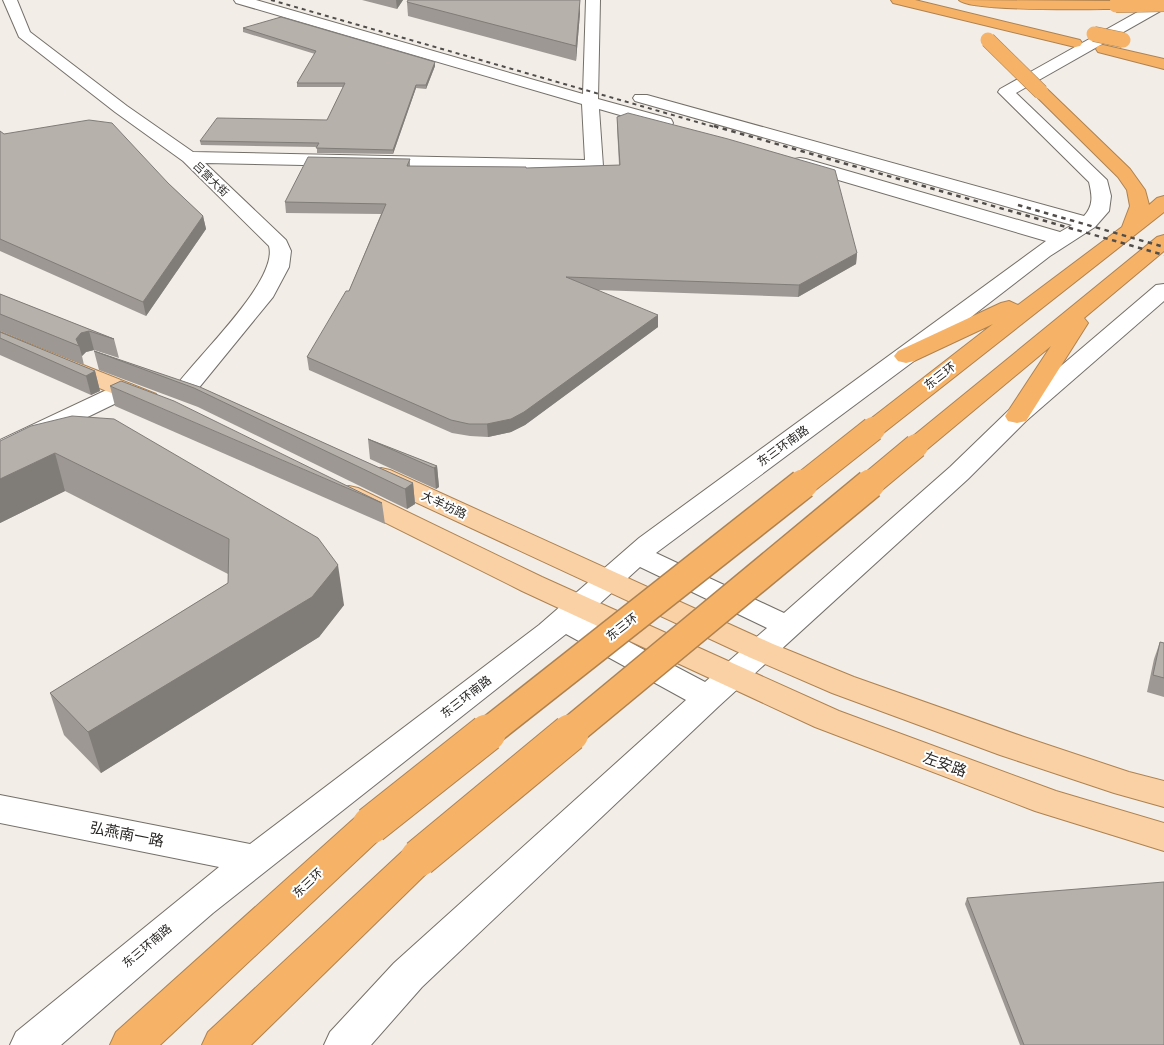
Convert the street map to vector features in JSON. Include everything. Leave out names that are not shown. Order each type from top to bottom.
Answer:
[{"type":"highway","points":[[891,0],[964,22],[979,31],[1124,173],[1136,190],[1140,206],[1131,230]]},
{"type":"highway","points":[[898,0],[1164,64]]},
{"type":"highway","points":[[949,0],[1156,47]]},
{"type":"highway","points":[[966,0],[1001,4],[1164,4]]},
{"type":"highway","points":[[1131,230],[1164,202]]},
{"type":"highway","name":"东三环","points":[[131,1045],[371,826],[1051,289],[1131,230]]},
{"type":"highway","points":[[222,1045],[418,858],[1164,241]]},
{"type":"highway","points":[[906,356],[1051,289]]},
{"type":"highway","points":[[1017,416],[1091,301]]},
{"type":"main road","points":[[0,321],[181,393]]},
{"type":"main road","points":[[0,339],[125,390],[181,393]]},
{"type":"main road","name":"大羊坊路","points":[[358,466],[762,651]]},
{"type":"main road","points":[[328,483],[571,613]]},
{"type":"main road","points":[[762,651],[843,685],[1012,746],[1126,784],[1164,794]]},
{"type":"main road","name":"左安路","points":[[720,687],[827,719],[1047,802],[1164,837]]},
{"type":"street","name":"吕营大街","points":[[10,0],[24,34],[121,109],[189,158],[279,244],[281,251],[279,267],[262,297],[181,393]]},
{"type":"street","points":[[242,0],[586,89],[685,129]]},
{"type":"street","points":[[189,158],[594,166],[586,89],[593,0]]},
{"type":"street","points":[[586,89],[616,91],[1088,223],[1099,211],[1102,196],[1098,180],[1006,92],[1164,4]]},
{"type":"street","points":[[780,157],[1061,239]]},
{"type":"street","name":"东三环南路","points":[[31,1045],[124,965],[254,860],[571,613],[657,538],[906,356],[1061,239],[1088,223]]},
{"type":"street","points":[[344,1045],[408,975],[720,687],[959,473],[1017,416],[1164,290]]},
{"type":"street","points":[[0,450],[125,390]]},
{"type":"street","points":[[637,555],[787,626]]},
{"type":"street","points":[[571,613],[720,687]]},
{"type":"street","name":"弘燕南一路","points":[[0,809],[254,860]]},
{"type":"building","points":[[408,0],[580,0],[576,46],[407,2]]},
{"type":"building","points":[[281,17],[435,62],[426,85],[416,85],[393,150],[316,148],[319,143],[200,141],[217,118],[327,120],[345,83],[297,83],[316,51],[243,28]]},
{"type":"building","points":[[628,113],[835,170],[857,253],[799,285],[566,277],[658,315],[524,412],[511,419],[487,424],[469,424],[451,420],[307,357],[346,291],[349,291],[386,204],[285,202],[308,157],[410,159],[407,166],[526,168],[620,165],[617,117]]},
{"type":"building","points":[[89,120],[112,123],[168,183],[203,216],[143,302],[0,239],[0,131],[4,134]]},
{"type":"building","points":[[0,294],[114,339],[89,331],[81,333],[76,339],[79,346],[0,314]]},
{"type":"building","points":[[0,332],[95,371],[86,376],[0,338]]},
{"type":"building","points":[[94,351],[200,387],[413,483],[405,489],[194,388]]},
{"type":"building","points":[[121,381],[174,401],[382,503],[110,386]]},
{"type":"building","points":[[72,416],[114,419],[318,538],[338,565],[312,597],[88,732],[50,693],[228,583],[229,539],[55,453],[0,479],[0,441],[31,426]]},
{"type":"building","points":[[368,439],[437,466],[434,468]]},
{"type":"building","points":[[1160,642],[1164,643],[1164,678],[1153,675]]},
{"type":"building","points":[[1164,882],[1164,1045],[1024,1045],[967,898]]},
{"type":"railway","points":[[271,0],[718,128]]},
{"type":"railway","points":[[714,126],[1164,255]]},
{"type":"railway","points":[[1018,205],[1164,247]]}]
